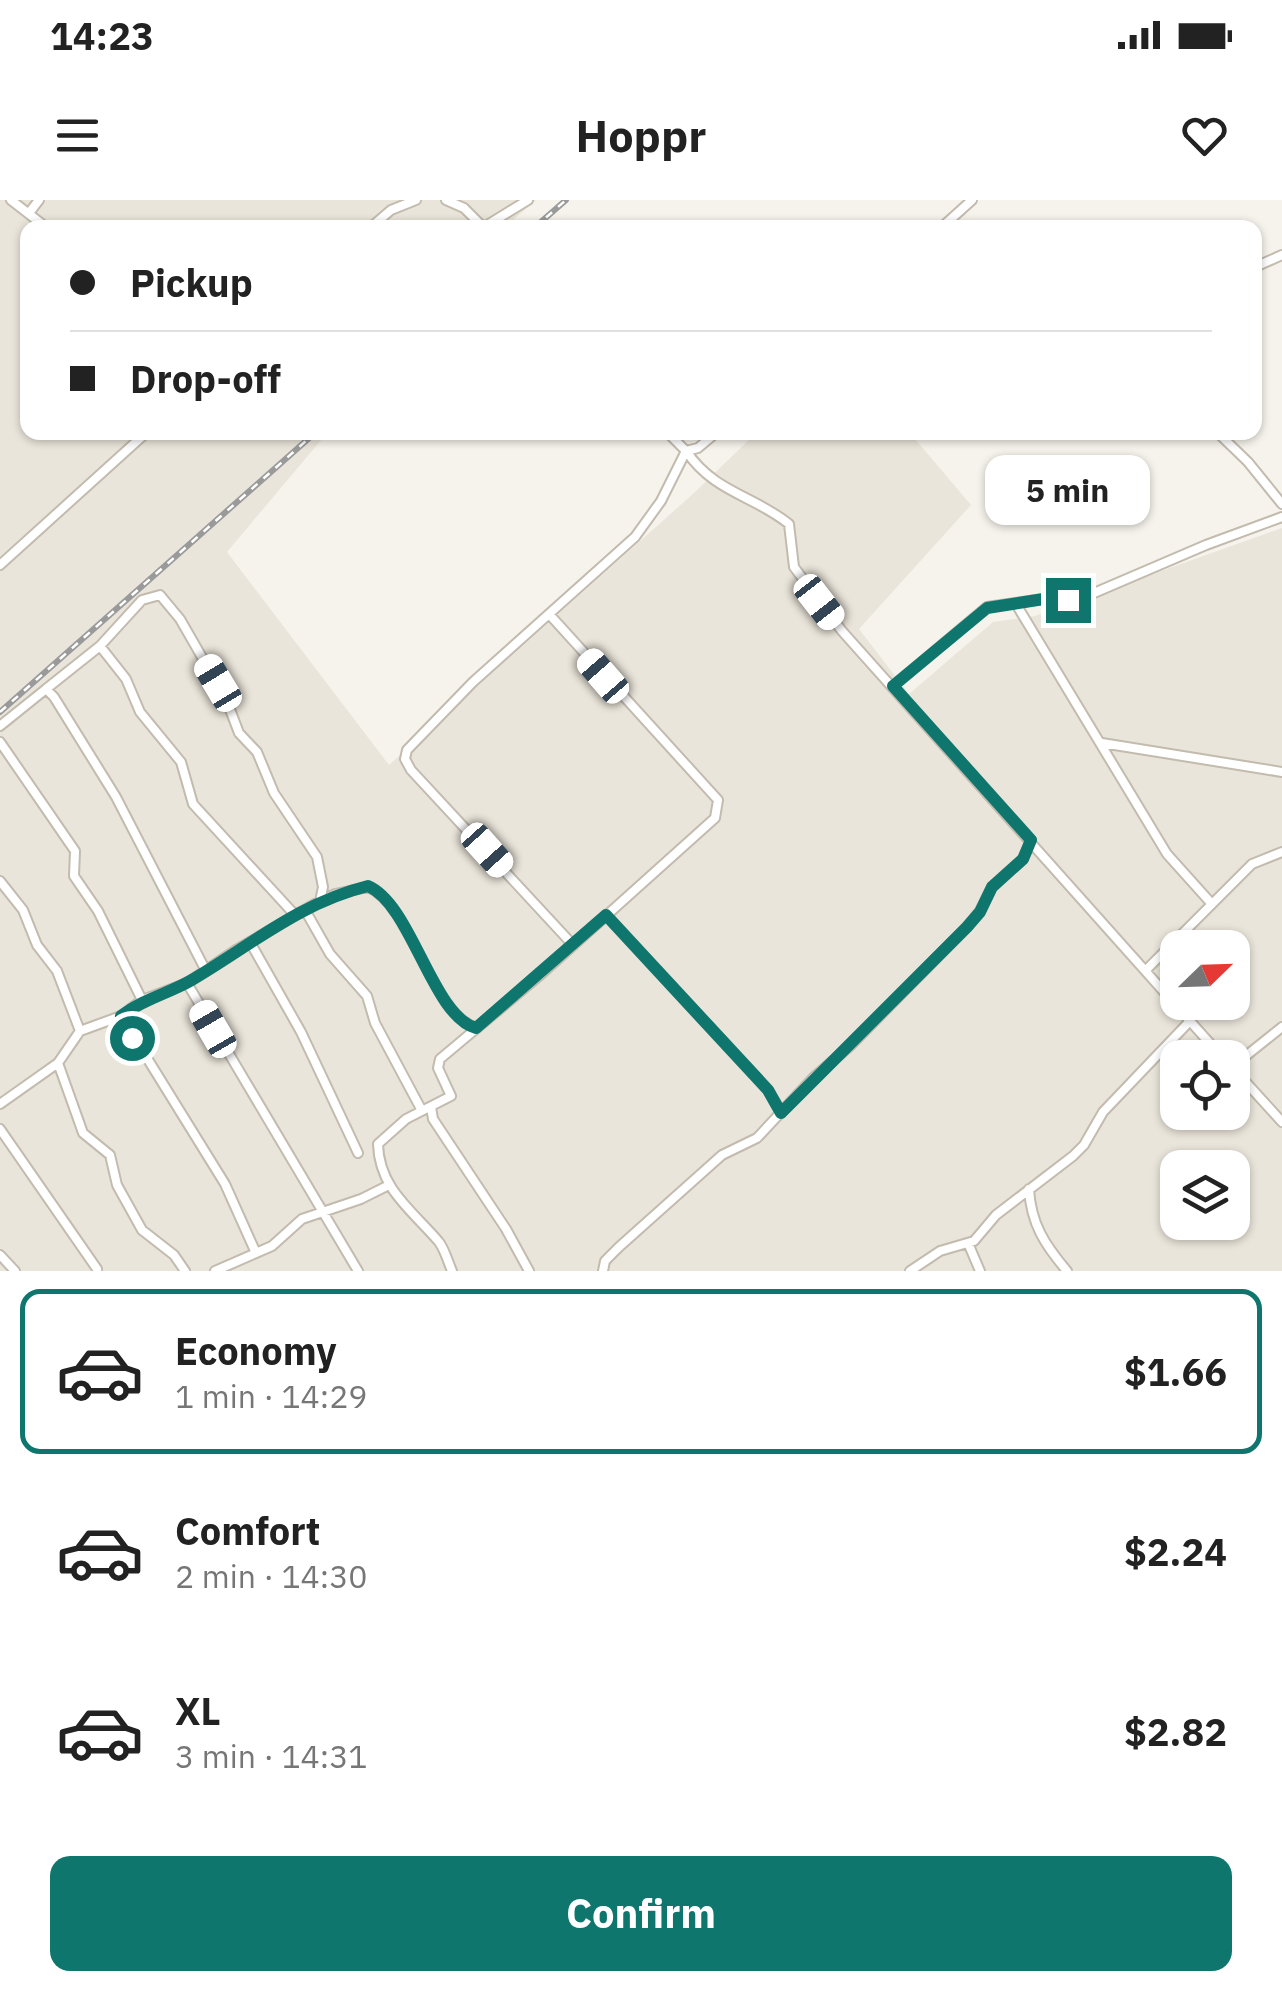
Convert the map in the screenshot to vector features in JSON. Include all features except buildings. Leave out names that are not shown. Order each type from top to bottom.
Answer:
[{"type":"street","points":[[12,200],[37,220]]},
{"type":"street","points":[[28,213],[39,200]]},
{"type":"street","points":[[379,220],[414,200]]},
{"type":"street","points":[[446,200],[464,208],[477,220]]},
{"type":"street","points":[[495,220],[528,200]]},
{"type":"street","points":[[950,220],[972,200]]},
{"type":"street","points":[[0,565],[138,440]]},
{"type":"street","points":[[675,440],[717,484],[789,524],[794,567],[842,631],[1206,1040]]},
{"type":"street","points":[[686,450],[698,448],[707,440]]},
{"type":"street","points":[[1225,440],[1282,504]]},
{"type":"street","points":[[572,945],[411,770],[407,750],[473,682],[646,525],[686,450]]},
{"type":"street","points":[[893,686],[987,608],[1050,598],[1080,599],[1206,545],[1282,518]]},
{"type":"street","points":[[0,726],[100,646],[142,600],[156,594],[166,601],[218,683],[239,733],[257,752],[274,792],[317,858],[322,877],[320,901]]},
{"type":"street","points":[[1016,604],[1167,854],[1212,903]]},
{"type":"street","points":[[452,1271],[438,1242],[389,1186],[378,1157],[378,1144],[426,1108],[451,1096],[438,1068],[440,1058],[715,818],[718,805],[548,614]]},
{"type":"street","points":[[100,646],[126,679],[140,712],[181,762],[193,804],[295,915]]},
{"type":"street","points":[[46,689],[68,715],[116,797],[206,971]]},
{"type":"street","points":[[0,742],[75,851],[74,876],[98,911],[142,1000]]},
{"type":"street","points":[[1102,743],[1282,772]]},
{"type":"street","points":[[603,1271],[605,1261],[619,1247],[713,1162],[757,1138],[967,927],[980,912],[992,887],[1023,859],[1031,840]]},
{"type":"street","points":[[1146,969],[1252,864],[1282,852]]},
{"type":"street","points":[[0,881],[22,910],[37,945],[57,971],[80,1031]]},
{"type":"street","points":[[0,1104],[58,1063],[80,1031],[121,1016],[142,1000],[187,983],[335,894],[374,888],[409,936],[458,1021],[476,1028]]},
{"type":"street","points":[[306,910],[330,954],[367,996],[375,1023],[433,1120],[506,1229],[528,1271]]},
{"type":"street","points":[[606,915],[768,1090],[781,1113]]},
{"type":"street","points":[[250,942],[301,1032],[358,1154]]},
{"type":"street","points":[[187,983],[358,1271]]},
{"type":"street","points":[[121,1016],[225,1184],[256,1253]]},
{"type":"street","points":[[910,1271],[940,1251],[968,1244],[1084,1144],[1103,1112],[1189,1022]]},
{"type":"street","points":[[1250,1053],[1282,1027]]},
{"type":"street","points":[[58,1063],[82,1133],[110,1155],[118,1186],[142,1230],[174,1255],[185,1271]]},
{"type":"street","points":[[1250,1087],[1282,1122]]},
{"type":"street","points":[[0,1130],[96,1269]]},
{"type":"street","points":[[215,1271],[281,1240],[296,1222],[389,1186]]},
{"type":"street","points":[[1029,1188],[1035,1224],[1067,1271]]},
{"type":"street","points":[[968,1244],[980,1271]]},
{"type":"street","points":[[0,1255],[15,1271]]},
{"type":"shaded area","points":[[0,200],[536,200],[513,220],[20,220],[20,440],[321,440],[227,552],[389,765],[749,440],[916,440],[971,505],[859,629],[909,694],[993,622],[1035,616],[1282,528],[1282,1271],[0,1271]]},
{"type":"railway","points":[[543,220],[566,200]]},
{"type":"railway","points":[[0,712],[307,440]]},
{"type":"route","points":[[132,1038],[121,1016],[142,1000],[187,983],[320,901],[368,886],[378,892],[409,936],[458,1021],[476,1028],[606,915],[768,1090],[781,1113],[922,976],[980,912],[992,887],[1023,859],[1031,840],[893,686],[987,608],[1050,598],[1068,600]]}]
